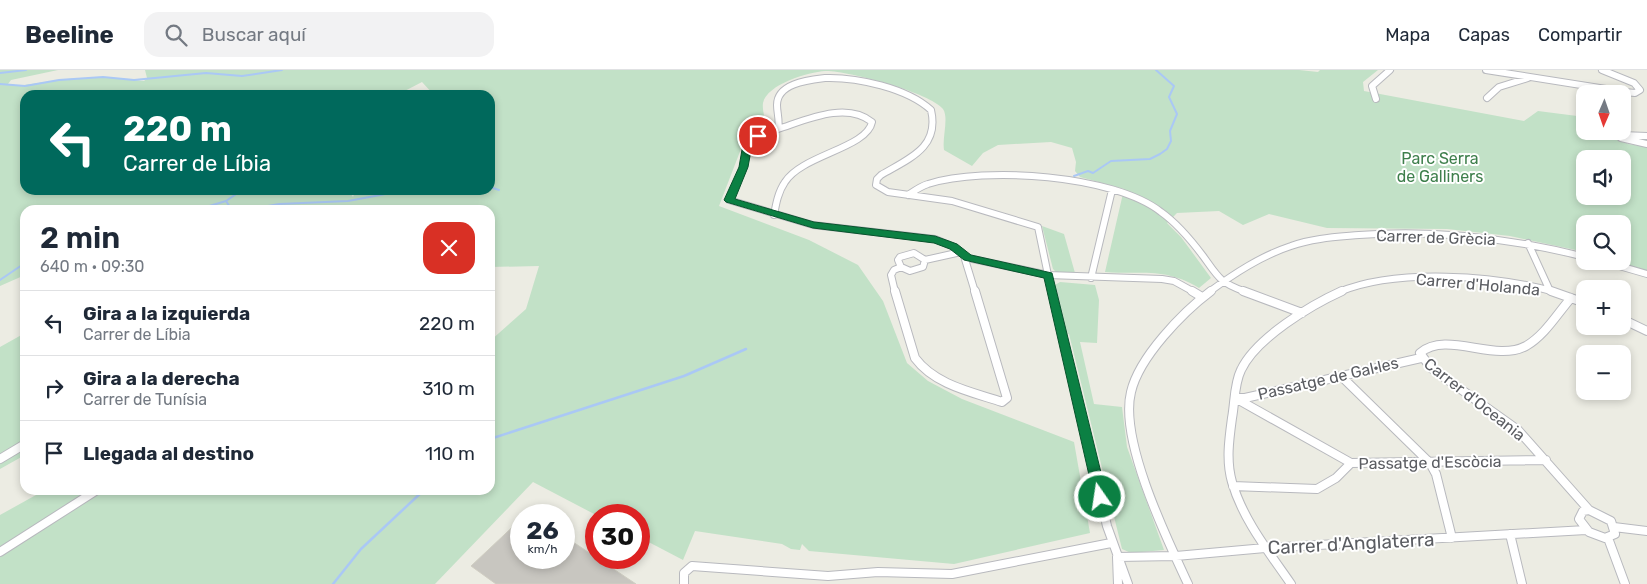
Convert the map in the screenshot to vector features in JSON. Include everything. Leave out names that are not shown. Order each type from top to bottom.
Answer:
[{"type":"street","points":[[1376,99],[1372,86],[1390,70]]},
{"type":"street","points":[[1486,70],[1524,73],[1532,77],[1624,92],[1635,93],[1640,90],[1634,83],[1602,70]]},
{"type":"street","points":[[778,129],[780,119],[776,102],[779,95],[787,88],[812,79],[831,76],[852,78],[914,99],[929,107],[935,117],[925,147],[917,156],[881,175],[876,182],[878,187],[883,190],[908,195],[952,201],[1038,227],[1111,543],[1124,568],[1128,584]]},
{"type":"street","points":[[1487,98],[1489,93],[1498,88],[1532,77]]},
{"type":"street","points":[[774,215],[777,194],[792,171],[863,136],[871,127],[872,122],[860,114],[837,112],[758,136],[748,144],[744,167],[729,200],[774,215],[813,225],[945,242],[963,254],[1048,275],[1174,281],[1202,297]]},
{"type":"street","points":[[1647,136],[1622,135],[1621,138],[1647,144]]},
{"type":"street","points":[[908,195],[927,184],[956,176],[1066,178],[1140,198],[1175,222],[1223,282],[1302,313]]},
{"type":"street","points":[[1091,278],[1112,190]]},
{"type":"street","name":"Carrer de Grècia","points":[[1188,584],[1142,469],[1132,432],[1129,401],[1136,379],[1146,362],[1182,314],[1202,297],[1223,282],[1285,248],[1321,239],[1372,234],[1416,233],[1528,243],[1576,255]]},
{"type":"street","points":[[1528,243],[1550,291]]},
{"type":"street","points":[[901,267],[898,264],[900,257],[908,253],[918,254],[925,260],[963,254]]},
{"type":"street","points":[[925,260],[923,267],[915,271],[901,267],[894,270],[892,275],[893,285],[914,358],[920,368],[942,380],[1002,402],[1007,398],[963,254]]},
{"type":"street","points":[[1631,269],[1647,274]]},
{"type":"street","name":"Carrer d'Holanda","points":[[1292,584],[1266,548],[1239,502],[1233,486],[1228,459],[1235,398],[1242,369],[1252,355],[1302,313],[1338,293],[1369,282],[1442,278],[1520,285],[1550,291],[1576,300]]},
{"type":"street","name":"Carrer d'Oceania","points":[[1571,298],[1537,338],[1520,349],[1505,352],[1487,352],[1449,345],[1432,345],[1420,353],[1421,358],[1441,375],[1518,430],[1589,510]]},
{"type":"street","points":[[1631,323],[1647,331]]},
{"type":"street","name":"Passatge de Gal·les","points":[[1235,398],[1246,398],[1421,358]]},
{"type":"street","points":[[1342,377],[1430,463],[1436,474],[1452,538]]},
{"type":"street","points":[[1235,398],[1352,463]]},
{"type":"street","points":[[0,458],[20,447]]},
{"type":"street","name":"Passatge d'Escòcia","points":[[1233,486],[1317,489],[1336,478],[1352,463],[1546,460]]},
{"type":"street","points":[[0,552],[89,495]]},
{"type":"street","points":[[1589,510],[1607,518],[1614,526],[1615,534],[1608,538],[1597,536],[1586,530],[1578,519],[1579,514],[1589,510]]},
{"type":"street","points":[[1614,526],[1647,531]]},
{"type":"street","name":"Carrer d'Anglaterra","points":[[1117,557],[1176,556],[1266,548],[1586,530]]},
{"type":"street","points":[[1510,534],[1522,584]]},
{"type":"street","points":[[1608,538],[1625,584]]},
{"type":"street","points":[[684,584],[683,577],[687,568],[701,565],[828,576],[864,572],[952,574],[1111,543]]},
{"type":"street","points":[[1117,557],[1116,573],[1118,584]]},
{"type":"green space","name":"Parc Serra de Galliners","points":[[0,70],[58,70],[11,80],[8,84],[17,86],[67,79],[104,77],[144,81],[147,78],[145,70],[1299,70],[1318,72],[1320,70],[1378,70],[1363,82],[1364,91],[1524,121],[1538,111],[1576,116],[1576,140],[1622,140],[1628,144],[1647,147],[1647,272],[1631,267],[1631,215],[1576,215],[1576,250],[1510,236],[1447,229],[1327,228],[1269,214],[1243,225],[1219,211],[1177,213],[1167,223],[1181,237],[1211,278],[1199,288],[1186,281],[1164,274],[1105,272],[1124,189],[1080,177],[1075,171],[1076,162],[1072,148],[1051,142],[998,145],[983,153],[972,166],[944,150],[945,113],[935,103],[906,90],[851,74],[825,71],[809,74],[780,85],[766,96],[763,103],[763,111],[766,125],[746,136],[719,206],[809,240],[858,265],[883,301],[907,363],[928,381],[962,399],[1074,442],[1090,533],[954,564],[809,551],[802,544],[800,550],[791,549],[782,544],[695,531],[683,560],[650,543],[650,504],[585,504],[585,509],[533,482],[435,584],[0,584],[0,515],[36,495],[495,495],[495,337],[526,309],[539,266],[495,267],[495,205],[20,205],[20,277],[0,286]]},
{"type":"green space","points":[[1042,226],[1064,234],[1075,273],[1056,272],[1053,269]]},
{"type":"green space","points":[[1060,282],[1095,285],[1099,300],[1097,343],[1080,342],[1094,404],[1122,407],[1127,447],[1164,550],[1131,553],[1122,549],[1069,334],[1066,334],[1055,285]]},
{"type":"green space","points":[[20,336],[20,458],[0,469],[0,347]]},
{"type":"building","points":[[510,529],[510,569],[575,569],[575,543],[585,550],[585,569],[614,569],[636,584],[496,584],[471,566]]},
{"type":"waterway","points":[[0,73],[26,70]]},
{"type":"waterway","points":[[0,84],[25,86],[59,80],[103,77],[134,80],[206,73],[242,76],[282,70]]},
{"type":"waterway","points":[[1074,176],[1088,171],[1093,173],[1111,161],[1150,159],[1167,149],[1171,141],[1170,131],[1177,114],[1169,97],[1174,86],[1156,70]]},
{"type":"waterway","points":[[495,189],[499,190]]},
{"type":"waterway","points":[[226,201],[235,195]]},
{"type":"waterway","points":[[274,205],[348,201],[380,195]]},
{"type":"waterway","points":[[213,205],[226,201]]},
{"type":"waterway","points":[[226,201],[229,205]]},
{"type":"waterway","points":[[0,280],[20,266]]},
{"type":"waterway","points":[[495,437],[684,376],[746,349]]},
{"type":"waterway","points":[[333,584],[361,549],[419,495]]},
{"type":"route","points":[[758,136],[746,148],[744,167],[729,200],[774,215],[813,225],[869,233],[915,236],[945,242],[954,246],[968,258],[1048,275],[1100,497]]}]
